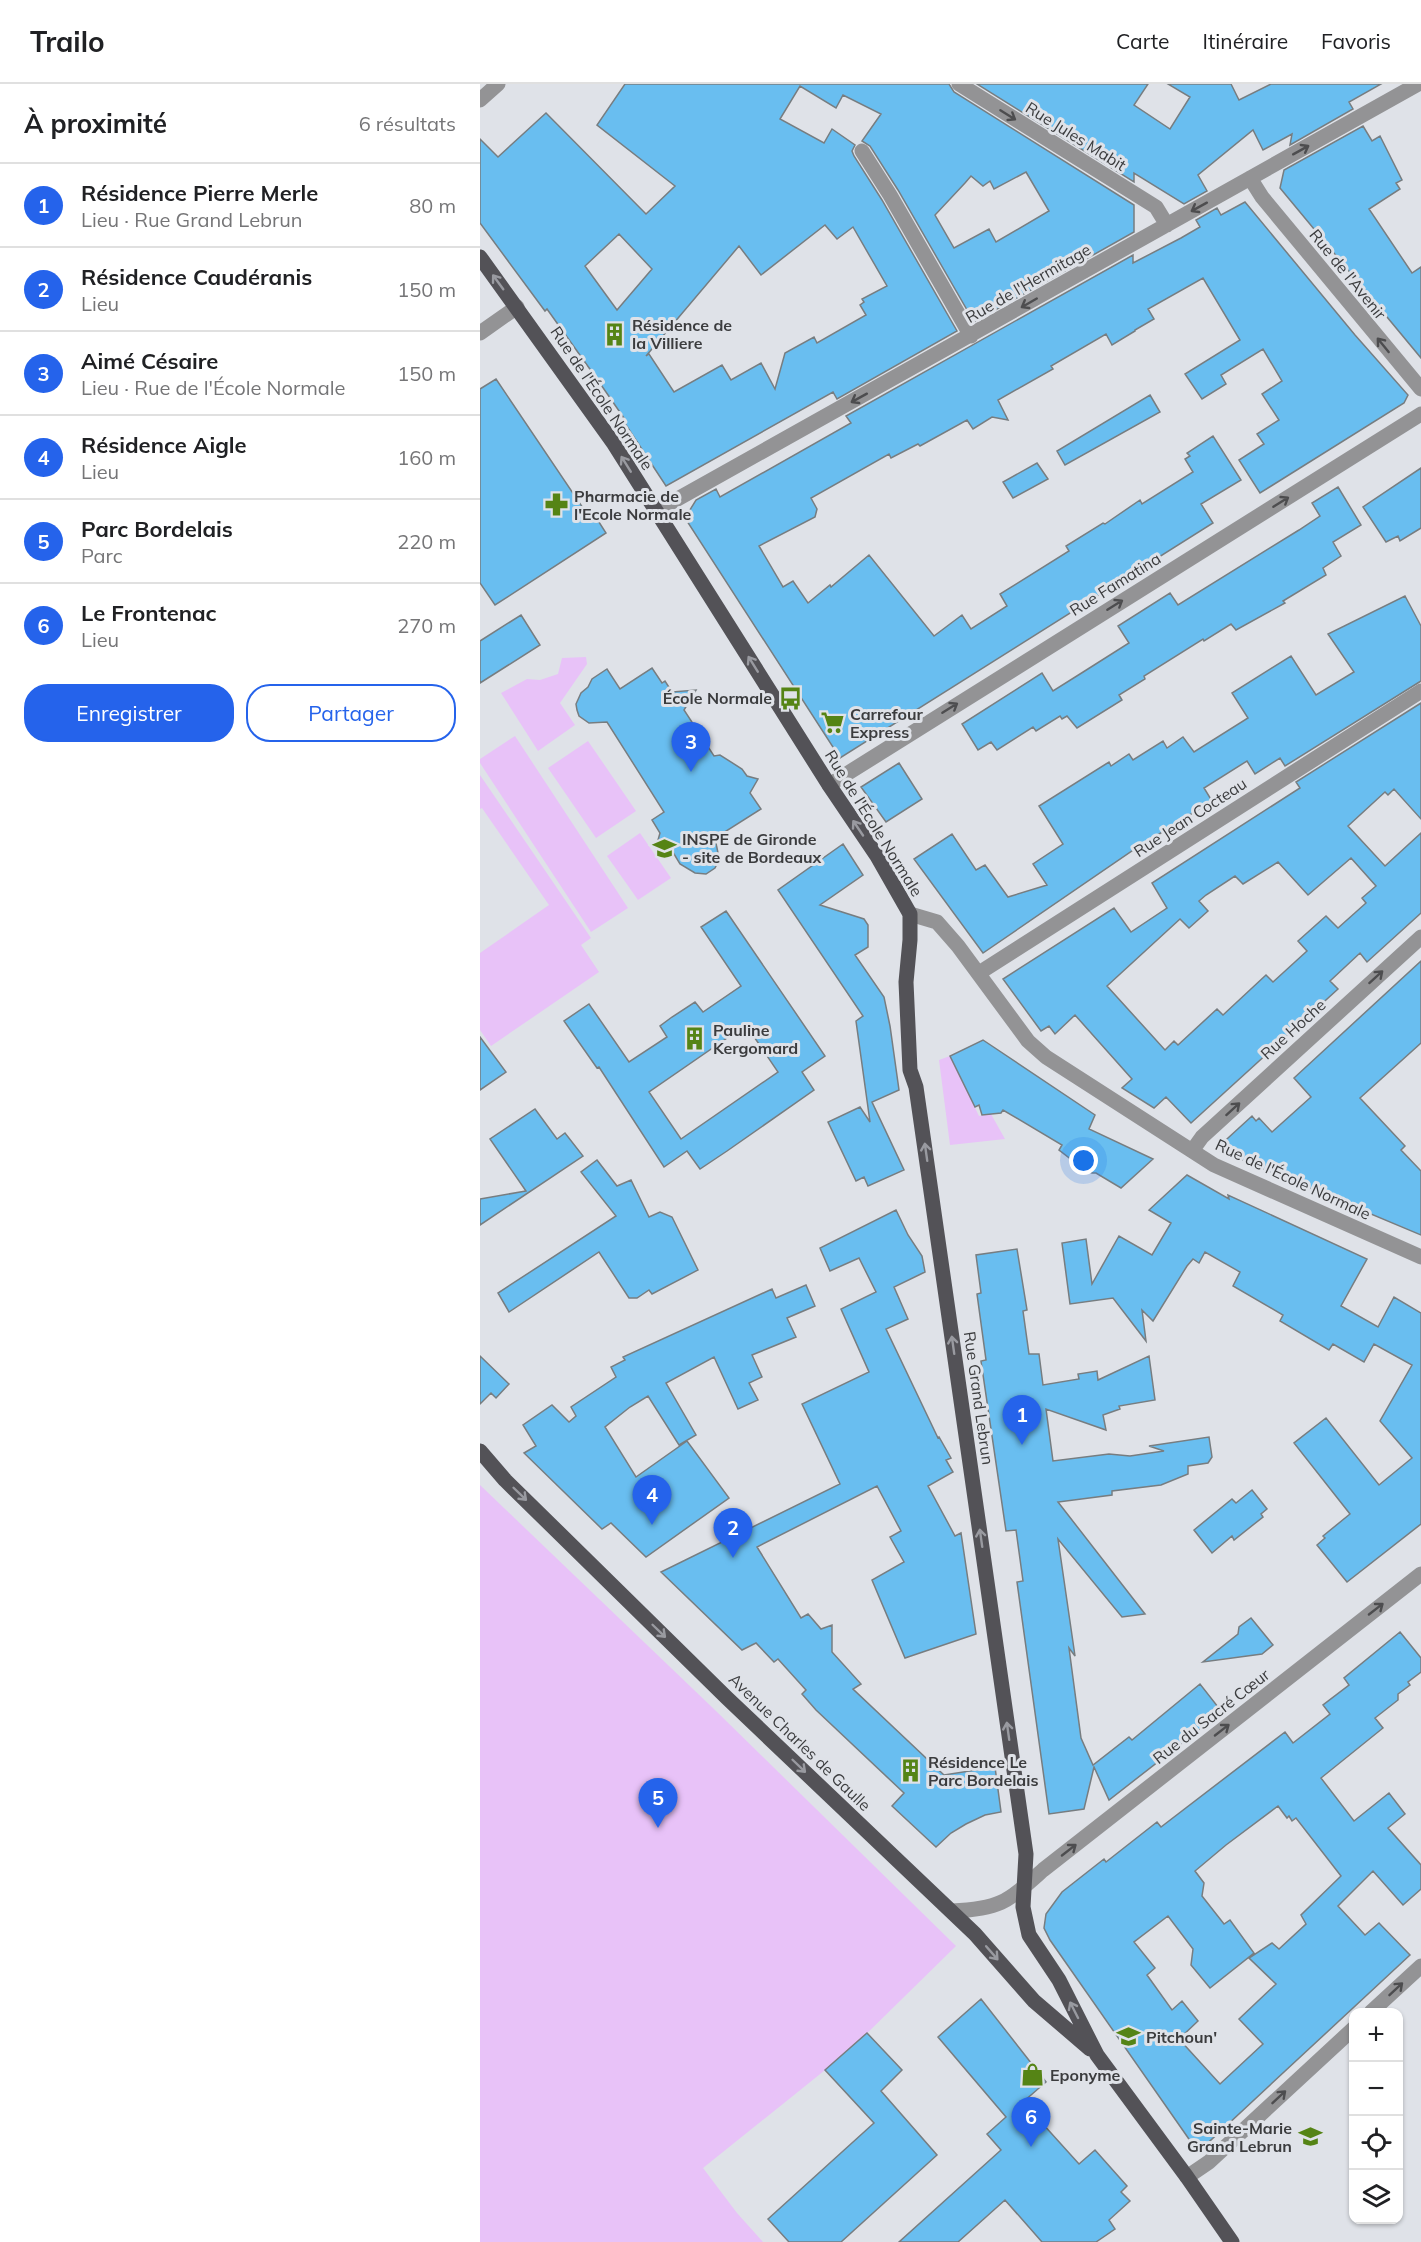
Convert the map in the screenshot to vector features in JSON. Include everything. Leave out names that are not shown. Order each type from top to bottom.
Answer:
[{"type":"main road","name":"Rue de l'École Normale","points":[[480,257],[588,405],[877,856],[910,914]]},
{"type":"main road","name":"Rue Grand Lebrun","points":[[910,914],[906,982],[909,1070],[916,1088],[1026,1854],[1024,1887]]},
{"type":"main road","name":"Avenue Charles de Gaulle","points":[[480,1451],[506,1480],[727,1698],[975,1934],[1034,2001],[1097,2055]]},
{"type":"main road","name":"Avenue Charles de Gaulle","points":[[1024,1887],[1024,1913],[1029,1935],[1059,1980],[1097,2055],[1187,2176],[1232,2242]]},
{"type":"street","points":[[480,100],[498,84]]},
{"type":"street","name":"Rue Jules Mabit","points":[[959,84],[1156,207],[1167,225]]},
{"type":"street","name":"Rue de l'Hermitage","points":[[656,511],[1418,84]]},
{"type":"street","points":[[861,151],[890,195],[971,336]]},
{"type":"street","name":"Rue de l'Avenir","points":[[1250,178],[1262,197],[1421,389]]},
{"type":"street","points":[[480,333],[517,307]]},
{"type":"street","name":"Rue Famatina","points":[[830,785],[1421,414]]},
{"type":"street","name":"Rue Jean Cocteau","points":[[979,974],[1421,691]]},
{"type":"street","name":"Rue de l'École Normale","points":[[910,914],[937,922],[1028,1041],[1046,1057],[1214,1166],[1421,1257]]},
{"type":"street","name":"Rue Hoche","points":[[1192,1151],[1202,1137],[1421,937]]},
{"type":"street","name":"Rue du Sacré Cœur","points":[[951,1911],[975,1910],[995,1906],[1009,1900],[1043,1870],[1421,1574]]},
{"type":"street","points":[[1376,2008],[1421,1966]]},
{"type":"street","points":[[1187,2176],[1209,2162],[1349,2032]]},
{"type":"shaded area","points":[[586,657],[587,664],[560,703],[575,725],[538,751],[501,693],[527,679],[540,680],[558,674],[562,658]]},
{"type":"shaded area","points":[[515,736],[628,908],[591,932],[480,763],[480,759]]},
{"type":"shaded area","points":[[588,741],[636,811],[596,838],[548,768]]},
{"type":"shaded area","points":[[480,775],[591,938],[581,945],[599,972],[491,1046],[480,1030],[480,953],[549,905],[482,808],[480,809]]},
{"type":"shaded area","points":[[640,833],[671,878],[638,900],[607,856]]},
{"type":"shaded area","points":[[950,1056],[979,1116],[991,1114],[1005,1139],[950,1145],[939,1060]]},
{"type":"shaded area","points":[[480,1485],[716,1711],[956,1946],[850,2050],[703,2168],[737,2213],[763,2242],[480,2242]]},
{"type":"building","points":[[625,84],[949,84],[954,92],[1134,205],[1134,232],[974,322],[898,190],[870,146],[862,141],[881,114],[843,95],[836,108],[800,86],[780,119],[824,143],[832,129],[855,145],[852,151],[854,156],[882,200],[957,331],[837,399],[833,392],[666,486],[597,379],[547,309],[545,311],[480,223],[480,139],[498,157],[546,113],[646,214],[675,186],[597,125]],"holes":[[[1026,172],[1049,211],[996,242],[989,229],[954,248],[935,215],[971,176],[983,186],[990,181],[994,189]],[[825,225],[837,239],[853,227],[887,286],[862,299],[864,302],[860,305],[866,315],[817,343],[814,337],[785,353],[775,389],[761,363],[731,380],[722,365],[674,392],[649,354],[646,356],[739,246],[761,275]],[[619,234],[652,269],[617,310],[585,266]]]},
{"type":"building","points":[[977,84],[1148,84],[1134,105],[1170,129],[1190,97],[1168,84],[1231,84],[1239,100],[1271,84],[1381,84],[1349,102],[1353,109],[1290,145],[1292,134],[1263,150],[1253,130],[1198,175],[1207,191],[1184,204],[1134,173],[1134,182]]},
{"type":"building","points":[[1363,126],[1372,141],[1380,136],[1402,180],[1396,183],[1400,189],[1369,209],[1412,273],[1421,267],[1421,358],[1280,188],[1284,170]]},
{"type":"building","points":[[1245,202],[1408,395],[1404,403],[1260,493],[1239,460],[1264,444],[1257,434],[1279,420],[1262,394],[1282,381],[1263,349],[1221,375],[1226,384],[1202,399],[1185,374],[1240,340],[1203,278],[1148,309],[1154,319],[1112,345],[1106,334],[1051,366],[1053,369],[998,400],[1008,420],[992,417],[973,429],[967,420],[920,446],[918,444],[891,458],[889,454],[811,498],[817,509],[815,517],[759,546],[783,587],[793,581],[808,603],[869,555],[934,636],[962,615],[971,629],[1007,606],[1000,594],[1069,551],[1066,546],[1103,523],[1105,524],[1140,500],[1142,504],[1193,472],[1185,459],[1190,456],[1187,453],[1213,436],[1241,480],[1201,504],[1213,523],[840,758],[685,518],[696,500],[716,489],[720,497],[851,423],[846,416],[1133,255],[1133,263],[1181,238],[1200,227],[1196,220],[1217,208],[1221,215]]},
{"type":"building","points":[[496,379],[585,511],[590,508],[606,533],[495,605],[480,583],[480,389]]},
{"type":"building","points":[[1150,395],[1160,412],[1065,465],[1057,451]]},
{"type":"building","points":[[1037,463],[1048,479],[1013,498],[1003,482]]},
{"type":"building","points":[[1421,468],[1421,528],[1400,541],[1398,536],[1386,542],[1363,507]]},
{"type":"building","points":[[1338,487],[1361,525],[1333,542],[1341,556],[1323,568],[1326,575],[1283,601],[1285,603],[1236,630],[1231,624],[1204,641],[1203,639],[1144,676],[1145,679],[1119,695],[1122,700],[1077,728],[1067,716],[1062,719],[1060,716],[1036,731],[1033,727],[997,750],[991,742],[978,750],[962,724],[1042,673],[1053,691],[1080,674],[1129,643],[1118,626],[1170,593],[1178,605],[1299,530],[1320,516],[1312,503]]},
{"type":"building","points":[[1405,596],[1421,626],[1421,681],[1285,766],[1280,758],[1255,774],[1247,761],[1204,788],[1212,801],[1132,851],[983,953],[914,859],[952,834],[976,870],[985,865],[1008,897],[1047,885],[1033,864],[1063,844],[1039,806],[1109,762],[1111,766],[1129,754],[1133,760],[1163,741],[1167,748],[1183,737],[1194,752],[1248,718],[1232,693],[1291,656],[1316,695],[1354,672],[1328,634]]},
{"type":"building","points":[[521,615],[540,645],[480,683],[480,641]]},
{"type":"building","points":[[652,668],[662,683],[665,681],[672,692],[696,690],[684,710],[714,756],[720,755],[742,769],[747,776],[758,779],[750,793],[761,809],[715,838],[719,858],[715,868],[706,874],[695,873],[680,864],[671,849],[656,847],[660,833],[652,820],[664,812],[607,722],[589,723],[579,716],[577,710],[576,704],[581,693],[592,679],[607,669],[620,689]]},
{"type":"building","points":[[1421,703],[1421,819],[1394,789],[1388,795],[1385,792],[1348,826],[1385,866],[1421,833],[1421,913],[1367,962],[1360,953],[1330,981],[1338,989],[1191,1123],[1166,1097],[1154,1108],[1122,1088],[1132,1079],[1075,1015],[1055,1034],[1049,1026],[1041,1031],[1003,979],[1114,908],[1131,932],[1167,908],[1152,883],[1300,788],[1296,782]],"holes":[[[1351,858],[1376,886],[1362,898],[1366,903],[1338,928],[1326,916],[1298,941],[1307,951],[1273,982],[1266,975],[1223,1015],[1217,1009],[1178,1045],[1174,1041],[1165,1050],[1107,986],[1180,919],[1189,928],[1208,911],[1199,901],[1235,876],[1243,884],[1278,862],[1308,895]]]},
{"type":"building","points":[[899,763],[922,799],[886,822],[861,787]]},
{"type":"building","points":[[843,844],[863,875],[820,905],[864,919],[868,925],[868,947],[855,955],[884,997],[899,1090],[872,1102],[904,1170],[868,1186],[864,1177],[856,1181],[828,1122],[860,1107],[870,1122],[856,1021],[863,1016],[778,890]]},
{"type":"building","name":"Pauline Kergomard","points":[[726,911],[825,1056],[802,1072],[814,1090],[727,1151],[700,1169],[687,1151],[664,1167],[599,1067],[597,1068],[564,1021],[589,1004],[629,1062],[667,1037],[660,1026],[672,1017],[695,1002],[703,1012],[741,986],[701,927]],"holes":[[[746,1025],[778,1072],[681,1139],[649,1092]]]},
{"type":"building","points":[[1421,961],[1421,1043],[1360,1098],[1405,1146],[1401,1150],[1421,1171],[1421,1235],[1216,1149],[1252,1116],[1256,1121],[1259,1118],[1272,1132],[1311,1097],[1294,1078]]},
{"type":"building","points":[[480,1037],[506,1072],[480,1090]]},
{"type":"building","points":[[983,1040],[1095,1115],[1089,1129],[1153,1159],[1121,1188],[1096,1173],[1085,1170],[1059,1150],[1062,1145],[1003,1110],[1001,1113],[982,1115],[979,1105],[975,1107],[950,1056]]},
{"type":"building","points":[[535,1109],[557,1139],[565,1133],[583,1156],[480,1225],[480,1199],[526,1191],[490,1139]]},
{"type":"building","points":[[597,1160],[617,1186],[631,1180],[649,1217],[660,1212],[672,1217],[698,1270],[652,1294],[649,1290],[637,1298],[629,1298],[599,1252],[509,1312],[498,1293],[616,1216],[581,1172]]},
{"type":"building","points":[[1187,1175],[1229,1199],[1228,1195],[1367,1259],[1341,1306],[1378,1327],[1394,1297],[1421,1313],[1421,1524],[1347,1582],[1317,1545],[1325,1538],[1323,1536],[1350,1514],[1294,1443],[1326,1418],[1379,1485],[1412,1458],[1380,1421],[1412,1365],[1374,1344],[1364,1362],[1333,1344],[1329,1350],[1280,1321],[1283,1315],[1233,1286],[1240,1272],[1205,1252],[1199,1263],[1193,1259],[1187,1266],[1153,1321],[1142,1310],[1146,1341],[1113,1298],[1070,1304],[1062,1243],[1086,1239],[1092,1284],[1119,1236],[1152,1255],[1171,1223],[1149,1210]]},
{"type":"building","points":[[896,1210],[908,1235],[922,1256],[925,1272],[894,1287],[908,1319],[886,1329],[938,1438],[951,1458],[946,1460],[953,1472],[928,1486],[955,1536],[961,1533],[976,1634],[905,1658],[872,1580],[904,1562],[890,1537],[901,1531],[877,1486],[757,1547],[801,1618],[808,1614],[821,1629],[832,1625],[832,1652],[861,1684],[853,1689],[944,1775],[995,1767],[1001,1812],[985,1815],[966,1824],[951,1833],[936,1847],[892,1806],[904,1793],[816,1710],[802,1694],[806,1690],[778,1659],[774,1662],[756,1643],[742,1650],[661,1572],[840,1484],[802,1404],[869,1372],[841,1309],[876,1292],[859,1258],[830,1271],[820,1248]]},
{"type":"building","points":[[1017,1249],[1027,1310],[1023,1311],[1029,1354],[1039,1354],[1043,1385],[1079,1379],[1078,1374],[1097,1371],[1098,1380],[1149,1356],[1155,1400],[1119,1406],[1120,1409],[1103,1415],[1106,1430],[1046,1409],[1053,1461],[1109,1454],[1130,1456],[1164,1451],[1149,1446],[1209,1437],[1212,1457],[1208,1463],[1188,1466],[1188,1474],[1161,1485],[1112,1491],[1112,1495],[1058,1502],[1145,1614],[1122,1617],[1058,1539],[1075,1656],[1069,1648],[1081,1738],[1093,1765],[1129,1737],[1132,1740],[1200,1684],[1222,1712],[1109,1800],[1094,1767],[1084,1809],[1049,1814],[1017,1582],[1023,1581],[1016,1530],[1006,1531],[981,1361],[986,1360],[977,1294],[981,1293],[976,1255]]},
{"type":"building","points":[[806,1285],[815,1306],[787,1318],[796,1337],[752,1355],[762,1377],[749,1383],[758,1400],[738,1409],[714,1357],[666,1383],[696,1435],[679,1445],[648,1396],[605,1427],[636,1477],[687,1441],[729,1498],[646,1557],[611,1523],[602,1529],[524,1453],[536,1446],[523,1425],[552,1405],[569,1422],[576,1416],[571,1407],[616,1377],[611,1367],[625,1360],[623,1357],[772,1289],[776,1298]]},
{"type":"building","points":[[480,1356],[509,1384],[496,1398],[491,1393],[480,1404]]},
{"type":"building","points":[[1252,1490],[1267,1509],[1261,1514],[1263,1517],[1234,1540],[1232,1536],[1212,1553],[1194,1530],[1232,1499],[1236,1503]]},
{"type":"building","points":[[1251,1618],[1273,1645],[1262,1654],[1203,1662],[1238,1634],[1239,1627]]},
{"type":"building","points":[[1400,1632],[1421,1658],[1421,1672],[1398,1694],[1398,1700],[1375,1718],[1383,1728],[1321,1778],[1354,1821],[1389,1793],[1405,1814],[1388,1828],[1421,1865],[1421,1889],[1403,1905],[1373,1871],[1338,1906],[1365,1935],[1379,1923],[1410,1955],[1353,2008],[1349,2008],[1349,2012],[1198,2152],[1050,1940],[1044,1928],[1046,1914],[1062,1892],[1104,1859],[1106,1862],[1157,1822],[1161,1827],[1285,1732],[1293,1743],[1330,1714],[1323,1705],[1349,1685],[1344,1678]],"holes":[[[1278,1806],[1287,1818],[1289,1816],[1292,1821],[1296,1818],[1341,1876],[1301,1915],[1306,1924],[1279,1949],[1272,1943],[1249,1958],[1276,1984],[1239,2019],[1263,2044],[1220,2084],[1179,2039],[1198,2021],[1182,2001],[1172,2010],[1147,1975],[1155,1968],[1134,1942],[1168,1916],[1193,1949],[1191,1965],[1210,1988],[1254,1953],[1230,1920],[1224,1924],[1202,1896],[1204,1883],[1195,1871]]]},
{"type":"building","points":[[981,1999],[1046,2082],[1023,2102],[1079,2164],[1095,2150],[1127,2186],[1121,2192],[1130,2201],[1109,2220],[1115,2229],[1096,2242],[1042,2242],[1005,2200],[958,2242],[899,2242],[1001,2150],[987,2134],[1006,2117],[938,2037]]},
{"type":"building","points":[[867,2033],[902,2070],[881,2091],[937,2155],[841,2242],[789,2242],[768,2219],[874,2123],[825,2070]]},
{"type":"place","name":"Résidence de la Villiere","points":[[614,334]]},
{"type":"place","name":"Pharmacie de l'Ecole Normale","points":[[556,505]]},
{"type":"place","name":"École Normale","points":[[790,698]]},
{"type":"place","name":"Carrefour Express","points":[[832,723]]},
{"type":"place","name":"Aimé Césaire","points":[[691,772]]},
{"type":"place","name":"INSPE de Gironde - site de Bordeaux","points":[[664,848]]},
{"type":"place","name":"Pauline Kergomard","points":[[695,1039]]},
{"type":"place","name":"Résidence Pierre Merle","points":[[1022,1445]]},
{"type":"place","name":"Résidence Aigle","points":[[652,1525]]},
{"type":"place","name":"Résidence Caudéranis","points":[[733,1558]]},
{"type":"place","name":"Résidence Le Parc Bordelais","points":[[910,1771]]},
{"type":"place","name":"Parc Bordelais","points":[[658,1828]]},
{"type":"place","name":"Pitchoun'","points":[[1128,2037]]},
{"type":"place","name":"Eponyme","points":[[1032,2075]]},
{"type":"place","name":"Sainte-Marie Grand Lebrun","points":[[1310,2137]]},
{"type":"place","name":"Le Frontenac","points":[[1031,2147]]}]
